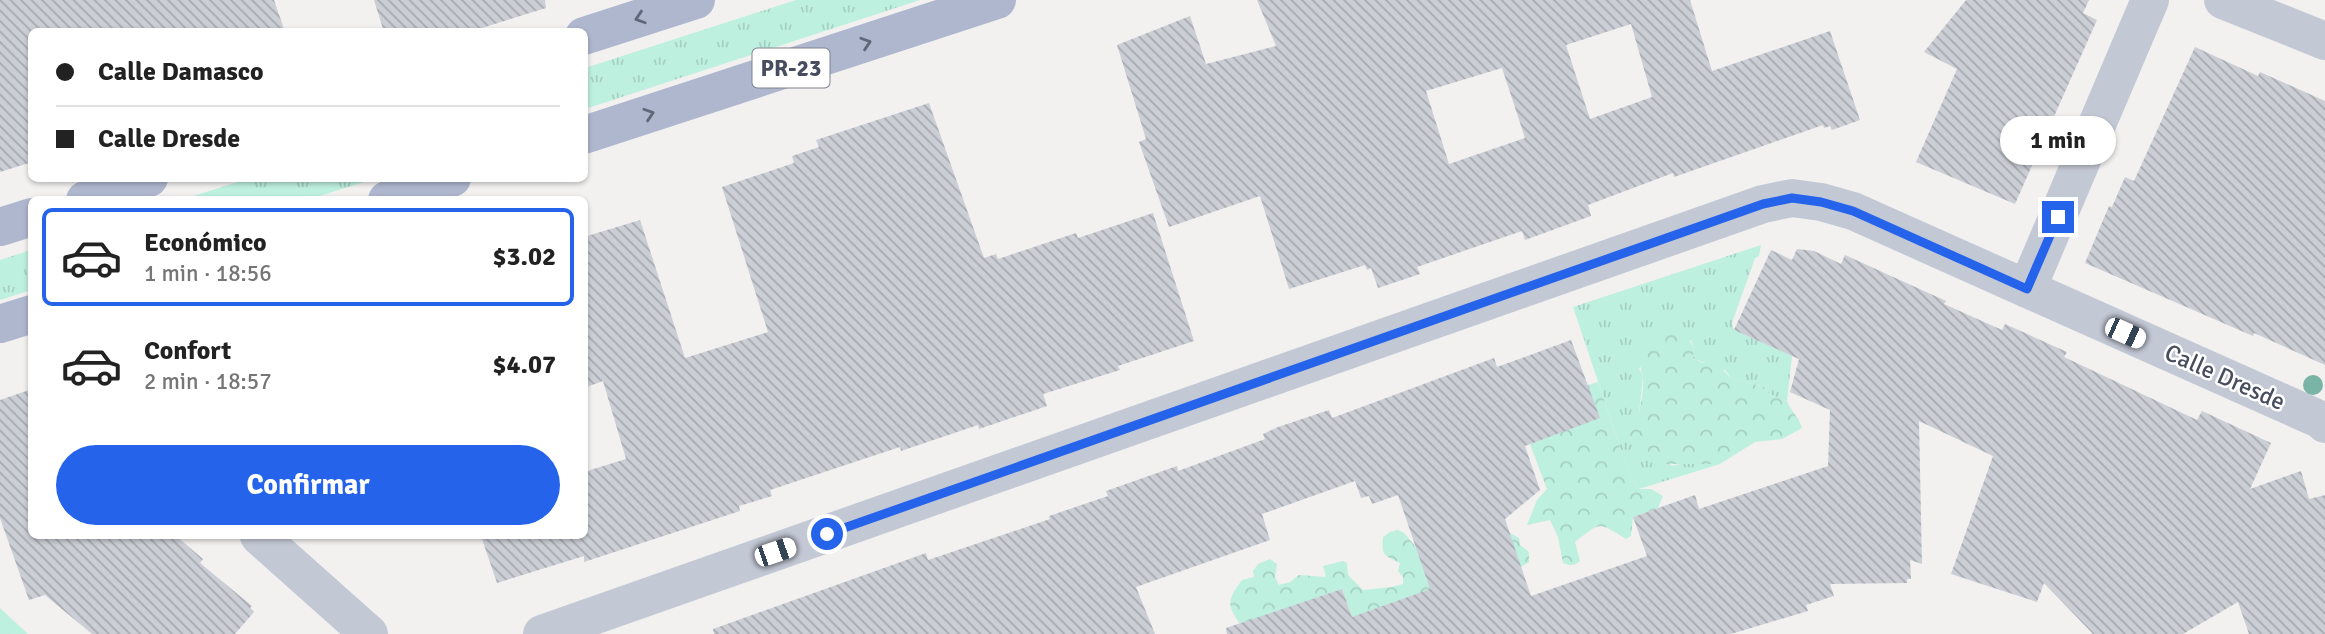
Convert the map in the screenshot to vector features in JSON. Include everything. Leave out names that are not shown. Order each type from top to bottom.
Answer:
[{"type":"main road","points":[[588,35],[696,0]]},
{"type":"main road","name":"PR-23","points":[[588,134],[997,0]]},
{"type":"main road","points":[[97,196],[137,182]]},
{"type":"main road","points":[[399,196],[440,182]]},
{"type":"main road","points":[[0,227],[28,218]]},
{"type":"main road","points":[[0,324],[28,315]]},
{"type":"street","points":[[2027,289],[2150,0]]},
{"type":"street","points":[[2223,0],[2325,41]]},
{"type":"street","name":"Calle Dresde","points":[[542,634],[1763,204],[1792,198],[1821,202],[1853,211],[2325,424]]},
{"type":"street","points":[[262,539],[369,634]]},
{"type":"green space","points":[[796,0],[920,0],[588,108],[588,67]]},
{"type":"green space","points":[[238,182],[364,182],[320,196],[193,196]]},
{"type":"green space","points":[[1761,245],[1732,323],[1734,330],[1792,356],[1787,401],[1769,394],[1764,387],[1731,378],[1726,371],[1692,358],[1694,349],[1691,340],[1639,368],[1643,376],[1639,413],[1631,417],[1672,466],[1685,463],[1720,464],[1639,489],[1628,471],[1573,307]]},
{"type":"green space","points":[[28,251],[28,291],[0,300],[0,260]]},
{"type":"green space","points":[[1685,331],[1694,349],[1692,358],[1703,363],[1715,362],[1731,378],[1764,387],[1769,394],[1787,401],[1802,428],[1782,439],[1755,442],[1720,464],[1656,464],[1642,459],[1628,440],[1627,423],[1639,413],[1643,391],[1636,349],[1648,337]]},
{"type":"green space","points":[[1598,382],[1628,471],[1639,489],[1651,489],[1663,496],[1658,508],[1633,517],[1631,536],[1626,539],[1599,526],[1575,542],[1580,561],[1570,565],[1563,563],[1558,537],[1550,520],[1527,525],[1537,500],[1547,489],[1530,444],[1588,385]]},
{"type":"green space","points":[[1398,530],[1416,547],[1507,531],[1519,538],[1520,545],[1529,552],[1529,562],[1521,567],[1484,570],[1392,603],[1358,634],[1342,589],[1241,625],[1233,612],[1230,602],[1237,587],[1242,580],[1254,577],[1253,571],[1258,564],[1270,559],[1277,564],[1275,577],[1279,585],[1290,582],[1299,575],[1326,577],[1323,566],[1343,561],[1347,563],[1348,575],[1363,590],[1403,584],[1403,577],[1398,571],[1400,563],[1388,557],[1383,548],[1383,537]]},
{"type":"green space","points":[[0,608],[28,634],[0,634]]},
{"type":"building","points":[[0,0],[274,0],[284,28],[28,28],[28,163],[0,172]]},
{"type":"building","points":[[374,0],[545,0],[546,8],[482,28],[383,28]]},
{"type":"building","points":[[1257,0],[1690,0],[1712,71],[1830,31],[1860,120],[1832,130],[1830,126],[1824,128],[1823,125],[1674,177],[1673,173],[1588,205],[1591,216],[1525,240],[1522,231],[1417,267],[1420,274],[1378,288],[1371,268],[1367,270],[1365,265],[1289,289],[1260,196],[1169,227],[1139,142],[1146,139],[1117,45],[1190,16],[1206,64],[1276,46]],"holes":[[[1631,24],[1652,97],[1590,119],[1566,45]],[[1502,68],[1525,138],[1449,164],[1426,91]]]},
{"type":"building","points":[[1966,0],[2089,0],[2083,13],[2097,20],[2015,204],[1916,162],[1957,69],[1924,52]]},
{"type":"building","points":[[2195,47],[2258,76],[2260,72],[2325,101],[2325,365],[2085,263],[2109,206],[2112,207],[2125,177],[2134,181]]},
{"type":"building","points":[[929,103],[984,258],[996,254],[998,259],[1076,233],[1078,238],[1153,213],[1194,341],[1118,366],[1120,370],[1043,394],[1047,406],[979,429],[978,425],[901,451],[900,447],[770,490],[772,496],[739,506],[740,511],[584,562],[584,556],[497,583],[482,539],[588,539],[588,471],[626,459],[603,381],[588,387],[588,236],[640,220],[685,358],[768,332],[722,187],[794,163],[792,156],[819,147],[816,140]]},
{"type":"building","points":[[1797,249],[1814,251],[1841,264],[1845,255],[2002,330],[2005,324],[2067,352],[2064,357],[2197,420],[2202,411],[2271,443],[2250,489],[2301,471],[2309,499],[2325,495],[2325,634],[2249,634],[2238,602],[2183,634],[2093,634],[2044,583],[2037,602],[1951,574],[1993,456],[1919,421],[1922,564],[1910,560],[1911,579],[1907,579],[1907,583],[1830,584],[1834,596],[1806,605],[1808,611],[1731,634],[1227,634],[1226,628],[1342,589],[1352,617],[1430,589],[1398,495],[1372,504],[1369,496],[1361,498],[1355,481],[1262,514],[1270,540],[1136,587],[1155,634],[714,634],[713,629],[926,553],[928,560],[1050,519],[1049,516],[1108,496],[1106,491],[1177,466],[1178,471],[1265,439],[1263,434],[1278,427],[1329,410],[1332,418],[1494,358],[1497,367],[1571,340],[1600,418],[1525,446],[1540,490],[1505,519],[1531,596],[1647,556],[1633,517],[1695,495],[1699,509],[1828,466],[1830,410],[1790,392],[1799,359],[1734,330],[1771,250],[1792,260]]},
{"type":"building","points":[[28,390],[28,539],[180,539],[203,559],[200,563],[252,606],[250,608],[254,612],[235,634],[92,634],[45,595],[29,600],[0,518],[0,400]]},
{"type":"route","points":[[827,534],[1763,204],[1792,198],[1821,202],[1853,211],[2027,289],[2058,217]]}]
